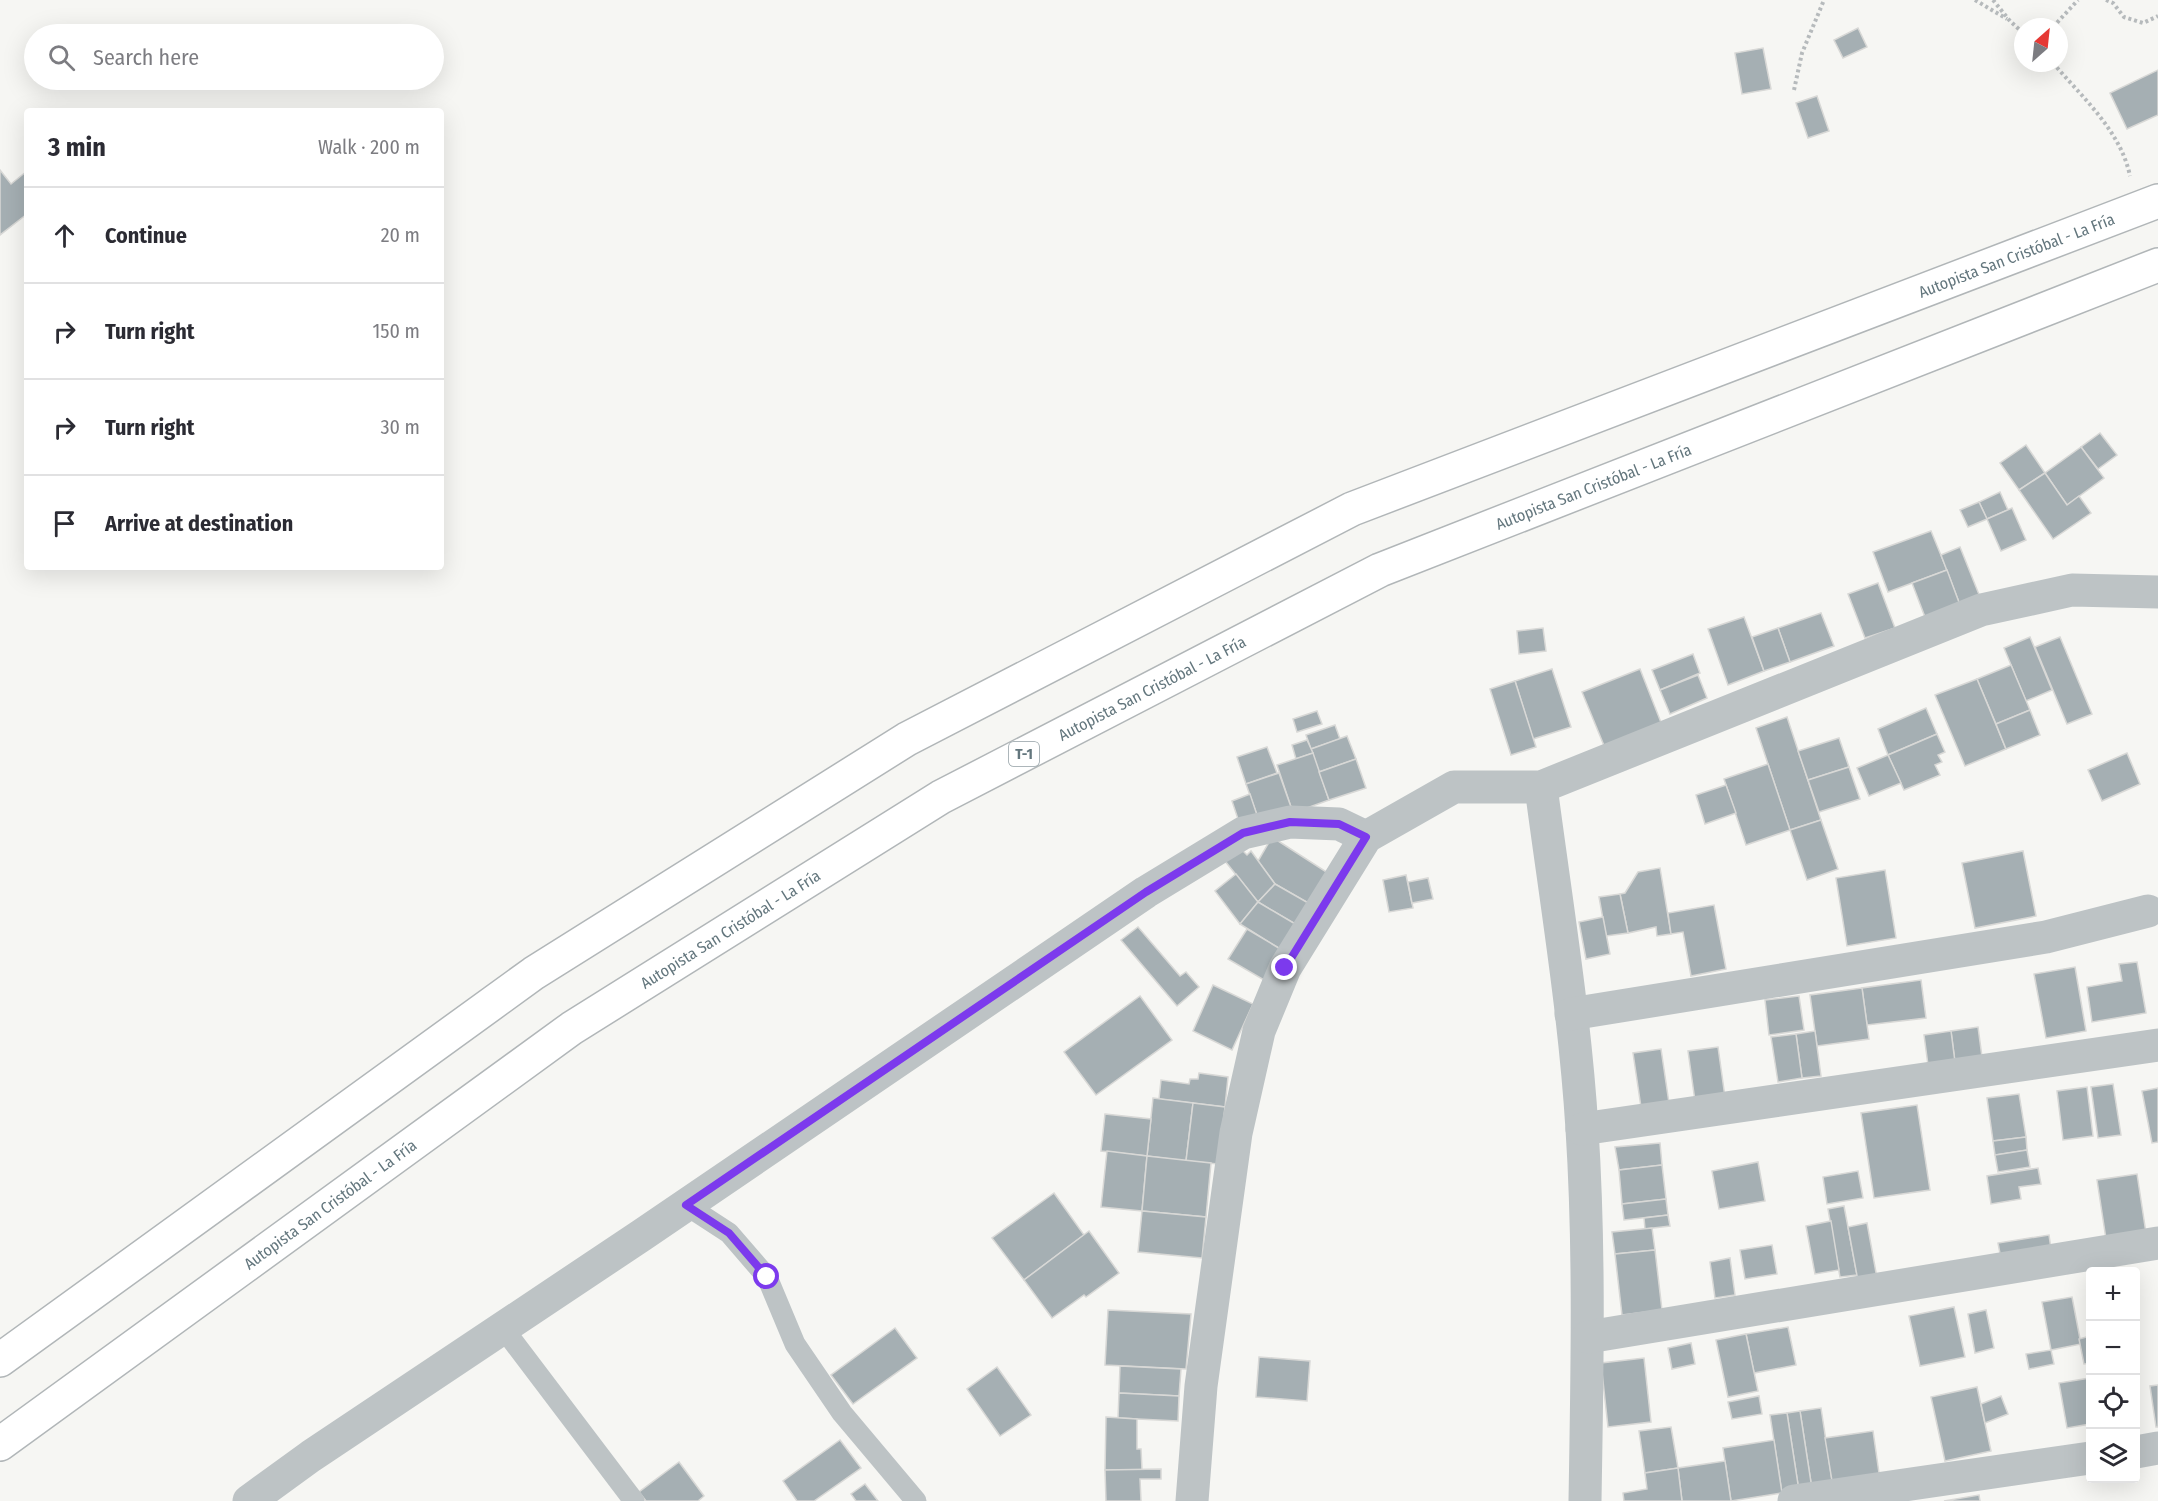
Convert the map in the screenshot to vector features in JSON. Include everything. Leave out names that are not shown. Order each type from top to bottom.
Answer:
[{"type":"highway","name":"Autopista San Cristóbal - La Fría","points":[[0,1360],[534,973],[907,740],[1352,509],[2147,205]]},
{"type":"highway","name":"Autopista San Cristóbal - La Fría","points":[[0,1444],[572,1029],[941,797],[1380,570],[2158,265]]},
{"type":"street","points":[[1192,1501],[1201,1386],[1236,1133],[1259,1031],[1285,968],[1366,837],[1454,787],[1541,788],[1981,610],[2072,590],[2158,592]]},
{"type":"street","points":[[1541,788],[1571,1014],[1582,1129],[1588,1337],[1585,1501]]},
{"type":"street","points":[[268,1496],[311,1456],[686,1205],[1146,892],[1243,833],[1290,822],[1339,824],[1366,837]]},
{"type":"street","points":[[1571,1014],[2046,937],[2148,911]]},
{"type":"street","points":[[1582,1129],[2158,1045]]},
{"type":"street","points":[[1588,1337],[2158,1243]]},
{"type":"street","points":[[2140,1451],[2158,1448]]},
{"type":"street","points":[[1794,1501],[2086,1459]]},
{"type":"lane","points":[[686,1205],[729,1233],[767,1277],[795,1344],[842,1413],[916,1501]]},
{"type":"lane","points":[[503,1328],[634,1501]]},
{"type":"path","points":[[1794,90],[1802,53],[1824,0]]},
{"type":"path","points":[[1975,0],[2010,21]]},
{"type":"path","points":[[1993,0],[2014,25]]},
{"type":"path","points":[[2061,18],[2078,0]]},
{"type":"path","points":[[2106,0],[2113,3],[2124,16],[2143,23],[2158,16]]},
{"type":"path","points":[[2061,72],[2107,126],[2127,159],[2147,205]]},
{"type":"building","points":[[1858,28],[1867,47],[1843,58],[1834,40]]},
{"type":"building","points":[[1763,48],[1771,89],[1742,94],[1735,53]]},
{"type":"building","points":[[2158,70],[2158,115],[2127,129],[2110,93]]},
{"type":"building","points":[[1817,96],[1829,131],[1808,138],[1796,103]]},
{"type":"building","points":[[0,170],[11,184],[24,173],[24,216],[0,235]]},
{"type":"building","points":[[2100,433],[2117,455],[2098,469],[2081,447]]},
{"type":"building","points":[[2026,445],[2045,473],[2019,490],[2000,463]]},
{"type":"building","points":[[2081,447],[2104,478],[2067,505],[2045,473]]},
{"type":"building","points":[[2045,473],[2067,505],[2079,496],[2091,513],[2053,539],[2019,490]]},
{"type":"building","points":[[2000,492],[2008,510],[1987,519],[1979,502]]},
{"type":"building","points":[[1979,502],[1987,519],[1968,527],[1960,510]]},
{"type":"building","points":[[2012,508],[2026,540],[2001,551],[1987,519]]},
{"type":"building","points":[[1931,531],[1947,570],[1888,592],[1873,552]]},
{"type":"building","points":[[1960,547],[1980,597],[1960,605],[1941,555]]},
{"type":"building","points":[[1947,570],[1960,605],[1925,617],[1912,583]]},
{"type":"building","points":[[1878,583],[1895,628],[1865,638],[1848,594]]},
{"type":"building","points":[[1821,613],[1834,646],[1790,662],[1778,628]]},
{"type":"building","points":[[1744,617],[1764,671],[1728,685],[1708,629]]},
{"type":"building","points":[[1543,628],[1546,651],[1519,654],[1517,631]]},
{"type":"building","points":[[1778,628],[1790,662],[1764,671],[1752,637]]},
{"type":"building","points":[[2030,637],[2052,690],[2026,701],[2004,648]]},
{"type":"building","points":[[2060,637],[2092,714],[2067,724],[2035,647]]},
{"type":"building","points":[[1693,654],[1700,673],[1660,690],[1652,670]]},
{"type":"building","points":[[2011,665],[2030,710],[1996,724],[1977,679]]},
{"type":"building","points":[[1552,669],[1571,727],[1533,739],[1515,681]]},
{"type":"building","points":[[1640,669],[1662,725],[1605,748],[1582,692]]},
{"type":"building","points":[[1698,675],[1707,698],[1670,714],[1660,690]]},
{"type":"building","points":[[1977,679],[2006,749],[1965,766],[1935,695]]},
{"type":"building","points":[[1515,681],[1536,747],[1511,755],[1490,689]]},
{"type":"building","points":[[1926,708],[1937,734],[1888,755],[1878,729]]},
{"type":"building","points":[[2030,710],[2040,735],[2006,749],[1996,724]]},
{"type":"building","points":[[1317,711],[1322,724],[1297,732],[1293,719]]},
{"type":"building","points":[[1787,717],[1821,820],[1790,830],[1756,728]]},
{"type":"building","points":[[1335,725],[1340,739],[1311,749],[1306,735]]},
{"type":"building","points":[[1937,734],[1945,752],[1938,755],[1942,762],[1935,765],[1940,775],[1904,790],[1888,755]]},
{"type":"building","points":[[1347,736],[1356,759],[1319,772],[1311,749]]},
{"type":"building","points":[[1839,738],[1849,767],[1808,780],[1798,751]]},
{"type":"building","points":[[1307,740],[1313,753],[1296,759],[1292,745]]},
{"type":"building","points":[[1267,747],[1277,773],[1246,784],[1237,757]]},
{"type":"building","points":[[1313,753],[1329,800],[1293,813],[1277,765]]},
{"type":"building","points":[[2127,753],[2140,784],[2102,801],[2088,770]]},
{"type":"building","points":[[1888,755],[1901,783],[1869,796],[1857,768]]},
{"type":"building","points":[[1356,759],[1366,788],[1329,800],[1319,772]]},
{"type":"building","points":[[1768,764],[1790,830],[1746,845],[1724,779]]},
{"type":"building","points":[[1849,767],[1860,799],[1819,812],[1808,780]]},
{"type":"building","points":[[1279,773],[1291,807],[1258,818],[1246,784]]},
{"type":"building","points":[[1726,785],[1736,813],[1705,824],[1696,795]]},
{"type":"building","points":[[1250,794],[1258,818],[1240,825],[1232,801]]},
{"type":"building","points":[[1821,820],[1838,869],[1807,880],[1790,830]]},
{"type":"building","points":[[1272,837],[1328,873],[1310,904],[1275,884],[1258,861]]},
{"type":"building","points":[[1240,848],[1247,855],[1251,851],[1275,884],[1258,902],[1225,861]]},
{"type":"building","points":[[2023,851],[2036,916],[1975,928],[1962,863]]},
{"type":"building","points":[[1660,868],[1671,934],[1657,936],[1656,927],[1628,933],[1620,894],[1625,893],[1638,872]]},
{"type":"building","points":[[1885,870],[1896,938],[1847,946],[1836,878]]},
{"type":"building","points":[[1236,874],[1258,902],[1240,924],[1215,891]]},
{"type":"building","points":[[1406,875],[1413,908],[1389,912],[1383,880]]},
{"type":"building","points":[[1428,878],[1433,899],[1412,903],[1408,882]]},
{"type":"building","points":[[1275,884],[1310,904],[1297,925],[1258,902]]},
{"type":"building","points":[[1620,894],[1628,933],[1606,936],[1599,897]]},
{"type":"building","points":[[1258,902],[1297,925],[1282,950],[1240,924]]},
{"type":"building","points":[[1714,905],[1726,969],[1691,976],[1683,932],[1671,934],[1668,913]]},
{"type":"building","points":[[1603,917],[1610,954],[1586,959],[1579,922]]},
{"type":"building","points":[[1138,927],[1180,976],[1186,972],[1199,987],[1177,1006],[1121,940]]},
{"type":"building","points":[[1247,929],[1282,950],[1264,980],[1228,959]]},
{"type":"building","points":[[2137,962],[2146,1013],[2092,1022],[2087,987],[2122,981],[2119,964]]},
{"type":"building","points":[[2075,967],[2086,1031],[2046,1038],[2034,974]]},
{"type":"building","points":[[1921,980],[1926,1018],[1867,1025],[1862,988]]},
{"type":"building","points":[[1213,985],[1253,1004],[1232,1050],[1193,1031]]},
{"type":"building","points":[[1862,988],[1869,1039],[1817,1046],[1810,995]]},
{"type":"building","points":[[1140,996],[1172,1040],[1096,1095],[1064,1052]]},
{"type":"building","points":[[1799,996],[1804,1030],[1769,1035],[1765,1000]]},
{"type":"building","points":[[1978,1027],[1982,1057],[1955,1062],[1951,1031]]},
{"type":"building","points":[[1815,1031],[1821,1076],[1802,1078],[1796,1034]]},
{"type":"building","points":[[1951,1031],[1955,1062],[1928,1065],[1924,1035]]},
{"type":"building","points":[[1796,1034],[1802,1078],[1778,1082],[1771,1037]]},
{"type":"building","points":[[1718,1047],[1725,1097],[1695,1101],[1688,1051]]},
{"type":"building","points":[[1661,1049],[1669,1103],[1641,1107],[1633,1053]]},
{"type":"building","points":[[1199,1073],[1228,1077],[1225,1107],[1159,1099],[1161,1080],[1189,1084],[1190,1079],[1198,1079]]},
{"type":"building","points":[[2113,1084],[2121,1135],[2098,1138],[2091,1087]]},
{"type":"building","points":[[2087,1087],[2093,1136],[2063,1140],[2057,1091]]},
{"type":"building","points":[[2158,1088],[2158,1142],[2152,1143],[2142,1091]]},
{"type":"building","points":[[2019,1094],[2026,1137],[1993,1141],[1987,1098]]},
{"type":"building","points":[[1153,1098],[1193,1103],[1186,1161],[1147,1156]]},
{"type":"building","points":[[1193,1103],[1225,1107],[1218,1164],[1186,1161]]},
{"type":"building","points":[[1917,1105],[1930,1190],[1874,1198],[1861,1113]]},
{"type":"building","points":[[1105,1114],[1151,1119],[1147,1156],[1101,1151]]},
{"type":"building","points":[[2026,1137],[2027,1150],[1995,1155],[1993,1141]]},
{"type":"building","points":[[1660,1143],[1662,1165],[1619,1170],[1615,1147]]},
{"type":"building","points":[[2027,1150],[2030,1167],[1998,1172],[1995,1155]]},
{"type":"building","points":[[1107,1151],[1147,1156],[1142,1211],[1101,1207]]},
{"type":"building","points":[[1147,1156],[1211,1163],[1206,1217],[1142,1211]]},
{"type":"building","points":[[1758,1162],[1765,1201],[1719,1209],[1712,1171]]},
{"type":"building","points":[[1662,1165],[1666,1199],[1622,1204],[1619,1170]]},
{"type":"building","points":[[2038,1168],[2041,1184],[2019,1187],[2021,1199],[1991,1204],[1987,1176]]},
{"type":"building","points":[[1858,1171],[1863,1198],[1827,1204],[1823,1177]]},
{"type":"building","points":[[2137,1174],[2146,1233],[2106,1239],[2097,1180]]},
{"type":"building","points":[[1054,1193],[1084,1235],[1024,1280],[992,1238]]},
{"type":"building","points":[[1666,1199],[1668,1215],[1624,1220],[1622,1204]]},
{"type":"building","points":[[1844,1206],[1857,1275],[1840,1277],[1828,1209]]},
{"type":"building","points":[[1142,1211],[1206,1217],[1202,1258],[1138,1252]]},
{"type":"building","points":[[1668,1215],[1670,1226],[1645,1229],[1644,1218]]},
{"type":"building","points":[[1831,1221],[1839,1270],[1815,1274],[1806,1226]]},
{"type":"building","points":[[1867,1223],[1877,1278],[1858,1281],[1848,1227]]},
{"type":"building","points":[[1652,1228],[1655,1250],[1615,1254],[1612,1232]]},
{"type":"building","points":[[1089,1231],[1119,1273],[1052,1318],[1024,1280]]},
{"type":"building","points":[[2049,1235],[2052,1256],[2002,1264],[1998,1243]]},
{"type":"building","points":[[1772,1245],[1777,1274],[1745,1279],[1740,1250]]},
{"type":"building","points":[[1655,1250],[1662,1310],[1622,1315],[1615,1254]]},
{"type":"building","points":[[1730,1258],[1735,1295],[1715,1298],[1710,1262]]},
{"type":"building","points":[[2072,1297],[2081,1344],[2051,1350],[2042,1302]]},
{"type":"building","points":[[1954,1307],[1965,1357],[1920,1366],[1909,1316]]},
{"type":"building","points":[[1108,1310],[1191,1314],[1186,1369],[1105,1365]]},
{"type":"building","points":[[1986,1310],[1994,1348],[1975,1353],[1968,1314]]},
{"type":"building","points":[[1788,1327],[1796,1365],[1754,1373],[1746,1334]]},
{"type":"building","points":[[895,1328],[917,1358],[853,1404],[831,1375]]},
{"type":"building","points":[[1746,1334],[1758,1391],[1728,1397],[1716,1340]]},
{"type":"building","points":[[2086,1337],[2086,1364],[2084,1364],[2079,1339]]},
{"type":"building","points":[[1691,1343],[1695,1364],[1672,1369],[1668,1348]]},
{"type":"building","points":[[2051,1350],[2054,1364],[2029,1369],[2026,1354]]},
{"type":"building","points":[[1259,1357],[1310,1361],[1307,1401],[1256,1397]]},
{"type":"building","points":[[1644,1358],[1651,1422],[1608,1427],[1601,1363]]},
{"type":"building","points":[[1120,1366],[1181,1369],[1179,1396],[1119,1393]]},
{"type":"building","points":[[997,1367],[1031,1415],[1000,1436],[967,1389]]},
{"type":"building","points":[[2086,1379],[2086,1425],[2067,1428],[2059,1383]]},
{"type":"building","points":[[2158,1385],[2158,1427],[2156,1427],[2150,1386]]},
{"type":"building","points":[[1977,1387],[1991,1451],[1945,1461],[1931,1397]]},
{"type":"building","points":[[1119,1393],[1179,1396],[1178,1421],[1118,1418]]},
{"type":"building","points":[[1759,1396],[1762,1414],[1732,1419],[1728,1402]]},
{"type":"building","points":[[2001,1396],[2008,1414],[1985,1423],[1981,1404]]},
{"type":"building","points":[[1821,1408],[1833,1487],[1812,1489],[1800,1411]]},
{"type":"building","points":[[1800,1411],[1812,1489],[1799,1491],[1787,1413]]},
{"type":"building","points":[[1787,1413],[1799,1491],[1782,1493],[1770,1415]]},
{"type":"building","points":[[1106,1417],[1137,1419],[1137,1449],[1141,1449],[1142,1470],[1105,1470]]},
{"type":"building","points":[[1671,1427],[1678,1468],[1645,1473],[1639,1431]]},
{"type":"building","points":[[1873,1431],[1880,1480],[1833,1487],[1825,1438]]},
{"type":"building","points":[[840,1440],[861,1468],[814,1501],[797,1501],[783,1481]]},
{"type":"building","points":[[1774,1440],[1782,1493],[1731,1501],[1723,1448]]},
{"type":"building","points":[[1725,1461],[1731,1501],[1682,1501],[1678,1468]]},
{"type":"building","points":[[679,1462],[704,1496],[698,1501],[646,1501],[639,1492]]},
{"type":"building","points":[[1678,1468],[1682,1501],[1624,1501],[1623,1493],[1647,1489],[1645,1473]]},
{"type":"building","points":[[1161,1469],[1161,1479],[1140,1479],[1141,1501],[1106,1501],[1105,1470]]},
{"type":"building","points":[[865,1484],[878,1501],[856,1501],[851,1494]]},
{"type":"building","points":[[1979,1495],[1980,1501],[1944,1501]]},
{"type":"route","points":[[767,1277],[729,1233],[686,1205],[1146,892],[1243,833],[1290,822],[1339,824],[1366,837],[1285,968]]}]
